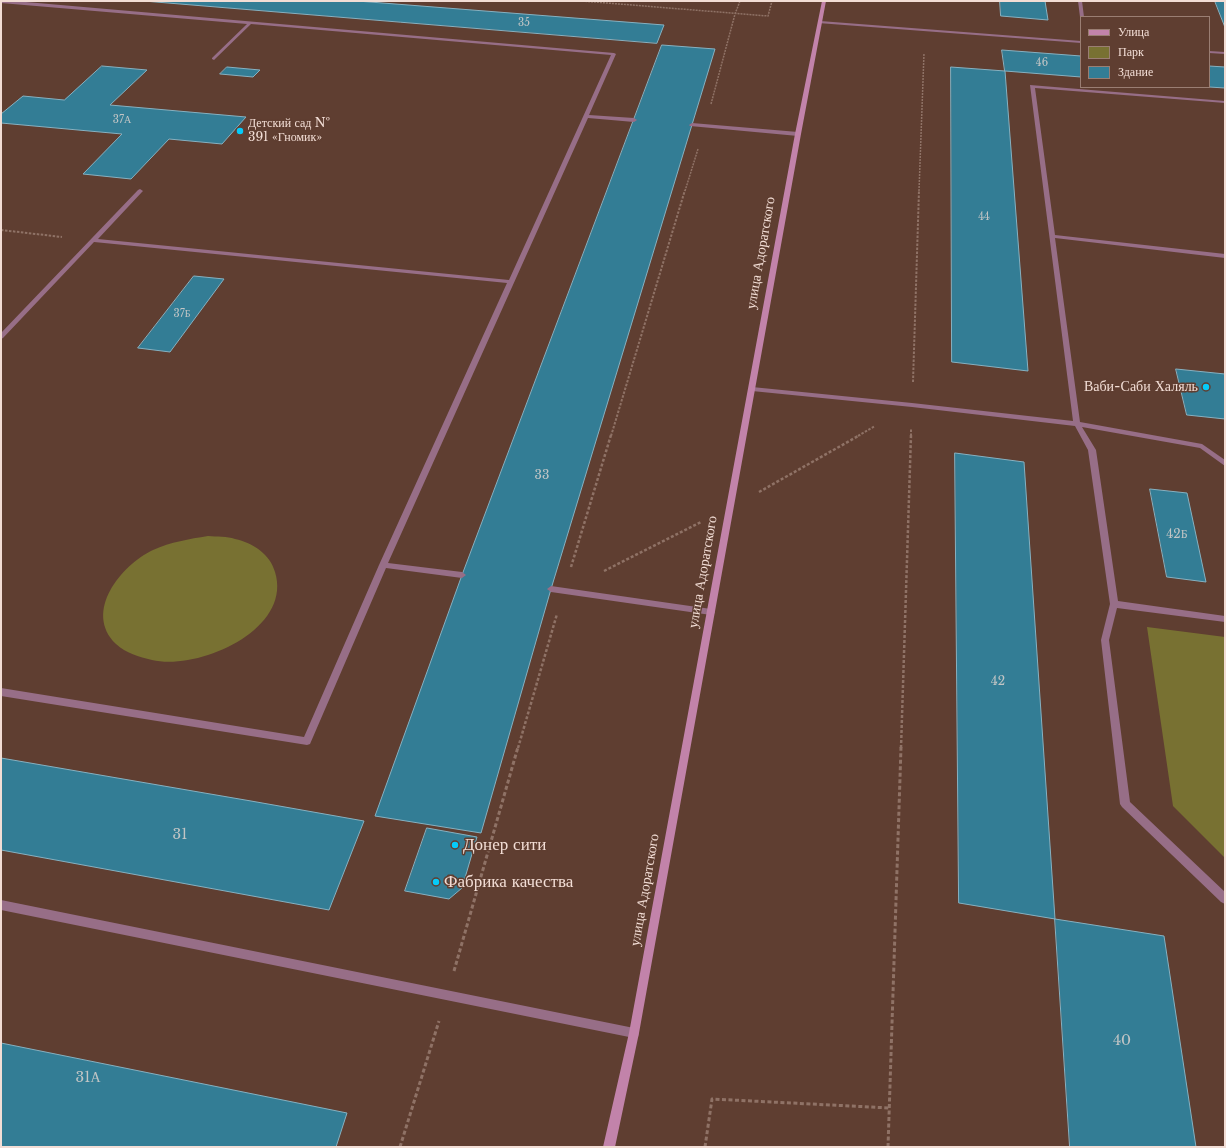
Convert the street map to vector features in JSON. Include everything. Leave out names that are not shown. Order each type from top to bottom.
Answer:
[{"type":"street","name":"улица Адоратского","points":[[610,1147],[634,1033],[798,134],[824,1]]},
{"type":"lane","points":[[1080,1],[1082,16]]},
{"type":"lane","points":[[1,2],[23,2],[614,54],[383,565],[306,741],[1,692]]},
{"type":"lane","points":[[820,22],[1080,42]]},
{"type":"lane","points":[[214,60],[250,23]]},
{"type":"lane","points":[[1210,52],[1225,53]]},
{"type":"lane","points":[[1225,102],[1032,86],[1077,424],[1092,450],[1114,604],[1105,640],[1125,804],[1225,899]]},
{"type":"lane","points":[[586,116],[634,120]]},
{"type":"lane","points":[[692,125],[798,134]]},
{"type":"lane","points":[[1,337],[140,191]]},
{"type":"lane","points":[[1052,236],[1225,256]]},
{"type":"lane","points":[[93,240],[512,282]]},
{"type":"lane","points":[[752,389],[912,405],[1077,424],[1202,446],[1225,464]]},
{"type":"lane","points":[[383,565],[462,575]]},
{"type":"lane","points":[[551,589],[711,612]]},
{"type":"lane","points":[[1114,604],[1225,619]]},
{"type":"lane","points":[[1,905],[634,1033]]},
{"type":"path","points":[[582,1],[768,16],[772,1]]},
{"type":"path","points":[[888,1147],[924,30]]},
{"type":"path","points":[[1,230],[93,240]]},
{"type":"path","points":[[705,1147],[712,1099],[890,1108]]},
{"type":"green space","points":[[208,536],[229,537],[248,543],[260,550],[265,555],[273,566],[275,572],[277,593],[270,612],[256,628],[238,642],[216,652],[193,659],[171,662],[152,660],[128,652],[116,644],[107,631],[103,618],[105,604],[110,591],[119,578],[141,557],[153,550],[173,543]]},
{"type":"green space","points":[[1147,627],[1225,637],[1225,858],[1173,806]]},
{"type":"building","points":[[144,1],[357,1],[664,25],[657,43]]},
{"type":"building","points":[[1000,1],[1045,1],[1048,20],[1001,16]]},
{"type":"building","points":[[1215,1],[1225,1],[1225,27]]},
{"type":"building","points":[[662,45],[715,49],[551,589],[481,833],[375,816],[462,575]]},
{"type":"building","points":[[1002,50],[1080,56],[1080,77],[1005,71]]},
{"type":"building","points":[[102,66],[147,70],[110,105],[246,117],[222,144],[169,139],[131,179],[83,174],[122,134],[1,123],[1,114],[23,96],[64,100]]},
{"type":"building","points":[[1210,66],[1225,67],[1225,88],[1210,87]]},
{"type":"building","points":[[227,67],[260,70],[253,77],[220,74]]},
{"type":"building","points":[[951,67],[1005,71],[1028,371],[952,362]]},
{"type":"building","points":[[194,276],[224,279],[170,352],[138,348]]},
{"type":"building","points":[[1176,369],[1225,374],[1225,419],[1187,415]]},
{"type":"building","points":[[955,453],[1024,462],[1055,919],[959,903]]},
{"type":"building","points":[[1150,489],[1187,493],[1206,582],[1167,577]]},
{"type":"building","points":[[1,758],[364,821],[329,910],[1,850]]},
{"type":"building","points":[[427,828],[477,837],[462,888],[449,899],[405,891]]},
{"type":"building","points":[[1055,919],[1164,936],[1196,1147],[1070,1147]]},
{"type":"building","points":[[1,1043],[347,1113],[336,1147],[1,1147]]},
{"type":"place","name":"Детский сад № 391 «Гномик»","points":[[240,131]]},
{"type":"place","name":"Ваби-Саби Халяль","points":[[1206,387]]},
{"type":"place","name":"Донер сити","points":[[455,845]]},
{"type":"place","name":"Фабрика качества","points":[[436,882]]}]
